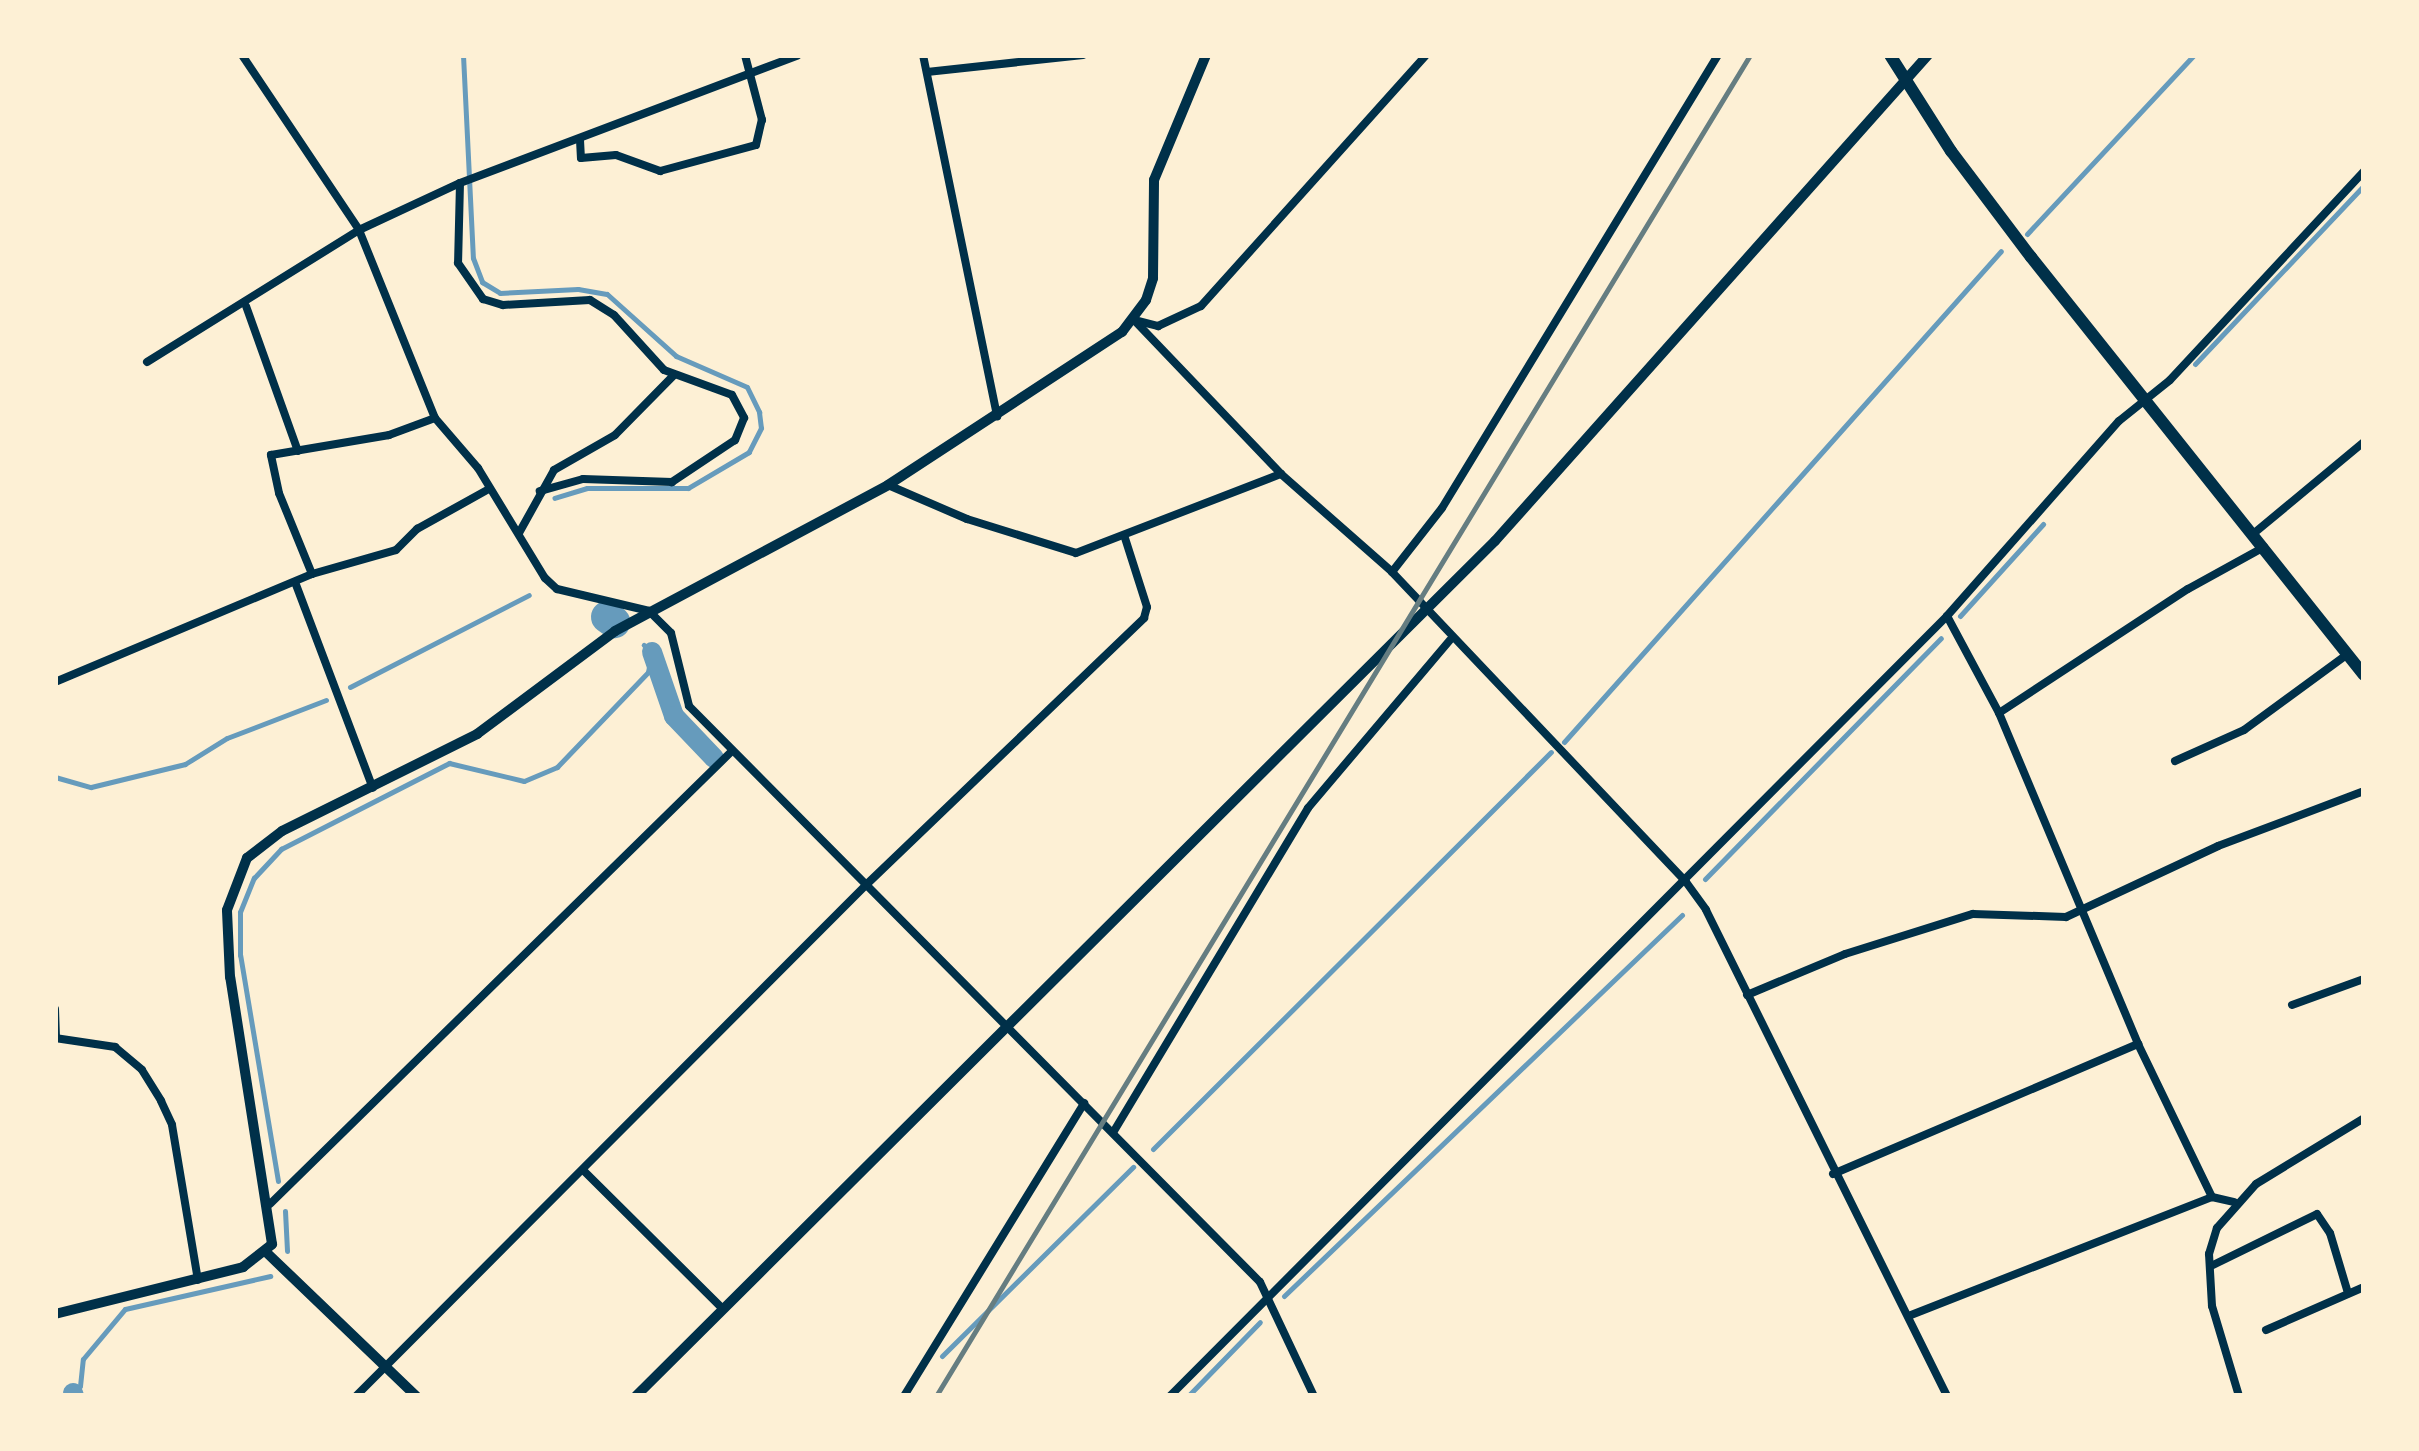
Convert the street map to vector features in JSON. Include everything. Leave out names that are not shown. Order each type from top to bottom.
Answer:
[{"type":"main road","points":[[1890,55],[1904,82],[2146,400],[2364,675]]},
{"type":"street","points":[[242,55],[359,230],[435,418],[489,489],[553,587],[649,611],[671,633],[689,706],[1114,1131],[1268,1296],[1314,1396]]},
{"type":"street","points":[[580,140],[582,158],[616,156],[660,171],[756,145],[762,120],[745,55]]},
{"type":"street","points":[[147,362],[246,306],[359,230],[462,182],[798,55]]},
{"type":"street","points":[[923,55],[997,416]]},
{"type":"street","points":[[928,72],[1083,55]]},
{"type":"street","points":[[416,1396],[268,1253],[270,1204],[230,977],[227,910],[240,871],[259,844],[374,790],[478,734],[649,611],[888,484],[997,416],[1134,320],[1153,278],[1154,180],[1206,55]]},
{"type":"street","points":[[1134,320],[1158,326],[1200,306],[1426,55]]},
{"type":"street","points":[[1392,572],[1442,508],[1718,55]]},
{"type":"street","points":[[636,1396],[1425,611],[1704,312],[1928,55]]},
{"type":"street","points":[[1170,1396],[1947,616],[2364,171]]},
{"type":"street","points":[[462,182],[458,263],[471,289],[503,305],[590,300],[674,375],[732,396],[744,418],[735,440],[672,482],[584,479],[540,491]]},
{"type":"street","points":[[246,306],[298,450]]},
{"type":"street","points":[[1134,320],[1281,474],[1392,572],[1450,640],[1686,882],[1747,996],[1833,1174],[1911,1315],[1947,1396]]},
{"type":"street","points":[[519,533],[540,491],[564,463],[615,435],[674,375]]},
{"type":"street","points":[[312,574],[279,493],[271,455],[390,436],[435,418]]},
{"type":"street","points":[[2253,534],[2364,442]]},
{"type":"street","points":[[888,484],[967,519],[1076,553],[1125,538],[1281,474]]},
{"type":"street","points":[[55,682],[312,574],[396,550],[417,530],[489,489]]},
{"type":"street","points":[[356,1396],[867,884],[1144,618],[1147,607],[1125,538]]},
{"type":"street","points":[[1998,713],[2188,589],[2264,547]]},
{"type":"street","points":[[295,582],[374,790]]},
{"type":"street","points":[[1947,616],[1998,713],[2138,1044],[2212,1197]]},
{"type":"street","points":[[1114,1131],[1308,808],[1450,640]]},
{"type":"street","points":[[2175,762],[2244,730],[2348,654]]},
{"type":"street","points":[[270,1204],[732,751]]},
{"type":"street","points":[[1747,996],[1844,954],[1973,914],[2003,910],[2043,920],[2080,911],[2218,846],[2364,791]]},
{"type":"street","points":[[2292,1005],[2364,979]]},
{"type":"street","points":[[55,1009],[56,1038],[98,1041],[130,1056],[161,1101],[172,1126],[198,1280]]},
{"type":"street","points":[[1833,1174],[2138,1044]]},
{"type":"street","points":[[904,1396],[1084,1103]]},
{"type":"street","points":[[2239,1396],[2212,1306],[2210,1266],[2216,1228],[2234,1202],[2364,1118]]},
{"type":"street","points":[[584,1171],[724,1308]]},
{"type":"street","points":[[1911,1315],[2212,1197],[2234,1202]]},
{"type":"street","points":[[2210,1266],[2317,1214],[2330,1233],[2348,1293]]},
{"type":"street","points":[[55,1314],[198,1280],[268,1253]]},
{"type":"street","points":[[2266,1330],[2364,1287]]},
{"type":"waterway","points":[[463,55],[473,258],[482,282],[500,293],[578,289],[607,294],[676,356],[747,387],[759,412],[761,428],[749,452],[688,488],[587,488],[555,498]]},
{"type":"waterway","points":[[2027,234],[2194,55]]},
{"type":"waterway","points":[[2195,364],[2364,185]]},
{"type":"waterway","points":[[1564,742],[2001,251]]},
{"type":"waterway","points":[[1960,616],[2043,524]]},
{"type":"waterway","points":[[350,687],[529,595]]},
{"type":"waterway","points":[[607,617],[614,622]]},
{"type":"waterway","points":[[1705,879],[1941,638]]},
{"type":"waterway","points":[[278,1181],[240,955],[240,912],[254,878],[281,849],[449,763],[524,781],[557,767],[648,672],[652,652],[644,645]]},
{"type":"waterway","points":[[652,652],[674,716],[714,758]]},
{"type":"waterway","points":[[55,777],[91,787],[185,764],[227,738],[326,700]]},
{"type":"waterway","points":[[1153,1149],[1551,752]]},
{"type":"waterway","points":[[1284,1296],[1682,915]]},
{"type":"waterway","points":[[942,1356],[1133,1167]]},
{"type":"waterway","points":[[285,1211],[287,1251]]},
{"type":"waterway","points":[[70,1396],[80,1386],[83,1359],[125,1309],[270,1276]]},
{"type":"waterway","points":[[1188,1396],[1260,1322]]},
{"type":"railway","points":[[936,1396],[1750,55]]}]
